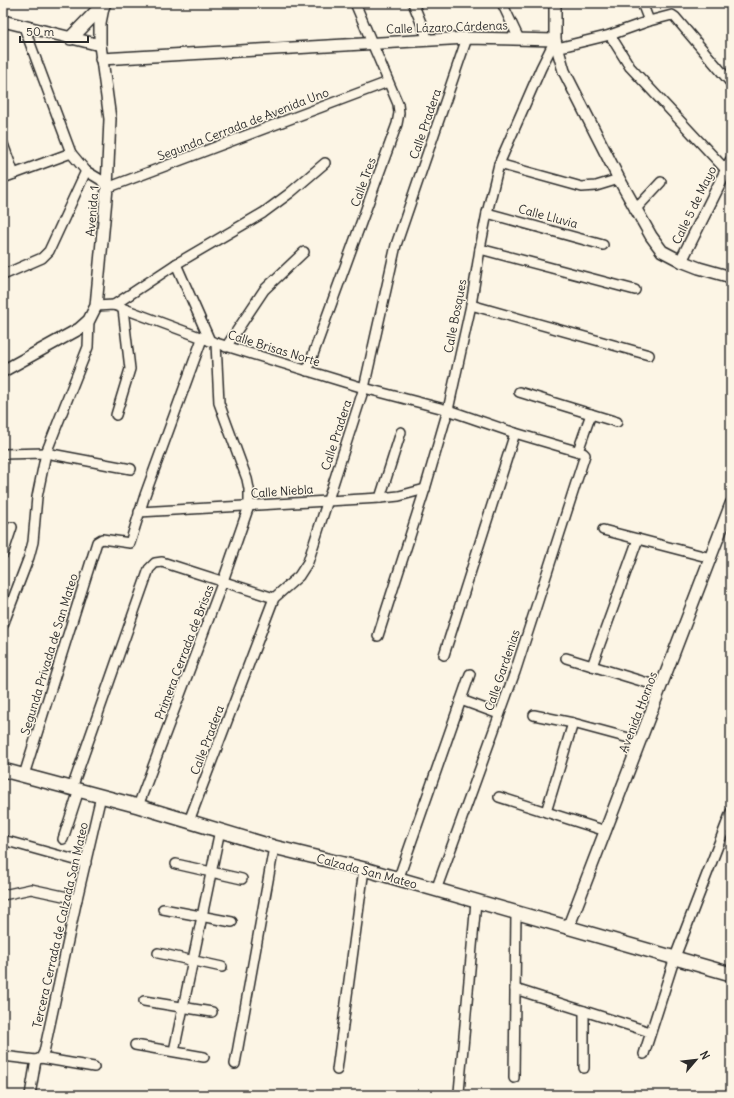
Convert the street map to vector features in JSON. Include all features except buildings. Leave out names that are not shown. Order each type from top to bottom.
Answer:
[{"type":"main road","points":[[71,38],[104,3]]},
{"type":"main road","name":"Calzada San Mateo","points":[[3,770],[138,806],[274,847],[364,869],[398,880],[516,912],[731,974]]},
{"type":"street","name":"Avenida 1","points":[[3,371],[79,329],[89,320],[96,306],[107,188],[110,119],[100,45],[100,23],[104,3]]},
{"type":"street","name":"Calle Tres","points":[[307,371],[397,124],[399,113],[398,104],[355,3]]},
{"type":"street","points":[[413,3],[428,40]]},
{"type":"street","points":[[502,3],[519,38]]},
{"type":"street","name":"Calle Bosques","points":[[378,636],[425,489],[448,410],[471,305],[487,213],[499,164],[541,68],[556,44],[555,3]]},
{"type":"street","points":[[642,3],[649,20]]},
{"type":"street","points":[[731,83],[672,14],[649,20],[610,34],[556,44],[564,71],[619,180],[635,210],[662,251],[699,268],[731,276]]},
{"type":"street","points":[[3,21],[100,45]]},
{"type":"street","points":[[24,27],[72,153],[86,171],[101,180],[107,188]]},
{"type":"street","points":[[610,34],[630,67],[728,165]]},
{"type":"street","name":"Calle Lázaro Cárdenas","points":[[101,59],[467,38],[519,38],[556,44]]},
{"type":"street","name":"Calle Pradera","points":[[189,821],[274,598],[300,576],[308,562],[364,388],[396,246],[467,38]]},
{"type":"street","name":"Segunda Cerrada de Avenida Uno","points":[[107,188],[388,82]]},
{"type":"street","points":[[3,144],[14,174]]},
{"type":"street","points":[[3,178],[72,153]]},
{"type":"street","points":[[114,305],[176,264],[263,213],[325,164]]},
{"type":"street","points":[[499,164],[582,187],[596,186],[619,180]]},
{"type":"street","name":"Calle 5 de Mayo","points":[[681,261],[728,165]]},
{"type":"street","points":[[3,275],[42,258],[49,251],[86,171]]},
{"type":"street","points":[[635,210],[661,182]]},
{"type":"street","name":"Calle Lluvia","points":[[487,213],[603,245]]},
{"type":"street","points":[[480,249],[635,290]]},
{"type":"street","points":[[226,346],[264,290],[304,252]]},
{"type":"street","points":[[176,264],[209,341],[219,403],[247,480],[249,489],[249,506]]},
{"type":"street","name":"Calle Brisas Norte","points":[[96,306],[114,305],[209,341],[364,388],[448,410],[515,433],[581,453]]},
{"type":"street","points":[[471,305],[649,355]]},
{"type":"street","points":[[116,415],[130,369],[123,309]]},
{"type":"street","points":[[3,625],[29,557],[33,542],[37,497],[46,453],[88,347],[89,320]]},
{"type":"street","points":[[139,512],[209,341]]},
{"type":"street","points":[[519,392],[617,422]]},
{"type":"street","name":"Calle Gardenias","points":[[436,890],[515,672],[581,453],[591,414]]},
{"type":"street","points":[[380,498],[400,432]]},
{"type":"street","points":[[444,655],[515,433]]},
{"type":"street","points":[[3,454],[46,453],[131,469]]},
{"type":"street","name":"Calle Niebla","points":[[139,512],[380,498],[400,496],[425,489]]},
{"type":"street","name":"Avenida Hornos","points":[[568,928],[731,504]]},
{"type":"street","name":"Primera Cerrada de Brisas","points":[[138,806],[223,581],[249,506]]},
{"type":"street","name":"Segunda Privada de San Mateo","points":[[24,775],[97,542],[102,539],[130,543],[139,512]]},
{"type":"street","points":[[3,554],[12,527]]},
{"type":"street","points":[[603,530],[710,558]]},
{"type":"street","points":[[592,666],[638,539]]},
{"type":"street","points":[[63,839],[75,789],[149,569],[154,563],[162,562],[274,598]]},
{"type":"street","points":[[566,658],[661,687]]},
{"type":"street","points":[[398,880],[470,674]]},
{"type":"street","points":[[461,700],[500,714]]},
{"type":"street","points":[[534,715],[572,723],[640,741]]},
{"type":"street","points":[[546,812],[572,723]]},
{"type":"street","name":"Tercera Cerrada de Calzada San Mateo","points":[[30,1095],[39,1059],[44,1052],[101,796]]},
{"type":"street","points":[[499,797],[606,831]]},
{"type":"street","points":[[644,1054],[675,957],[731,812]]},
{"type":"street","points":[[174,1051],[220,830]]},
{"type":"street","points":[[3,840],[86,863]]},
{"type":"street","points":[[235,1064],[274,847]]},
{"type":"street","points":[[176,864],[242,879]]},
{"type":"street","points":[[337,1070],[364,869]]},
{"type":"street","points":[[3,895],[31,889],[77,899]]},
{"type":"street","points":[[459,1092],[476,902]]},
{"type":"street","points":[[164,909],[232,922]]},
{"type":"street","points":[[514,1078],[516,912]]},
{"type":"street","points":[[158,952],[222,967]]},
{"type":"street","points":[[515,989],[650,1032]]},
{"type":"street","points":[[144,1001],[212,1012]]},
{"type":"street","points":[[584,1011],[584,1068]]},
{"type":"street","points":[[134,1045],[174,1051],[204,1058]]},
{"type":"street","points":[[3,1056],[39,1059],[94,1067]]}]
